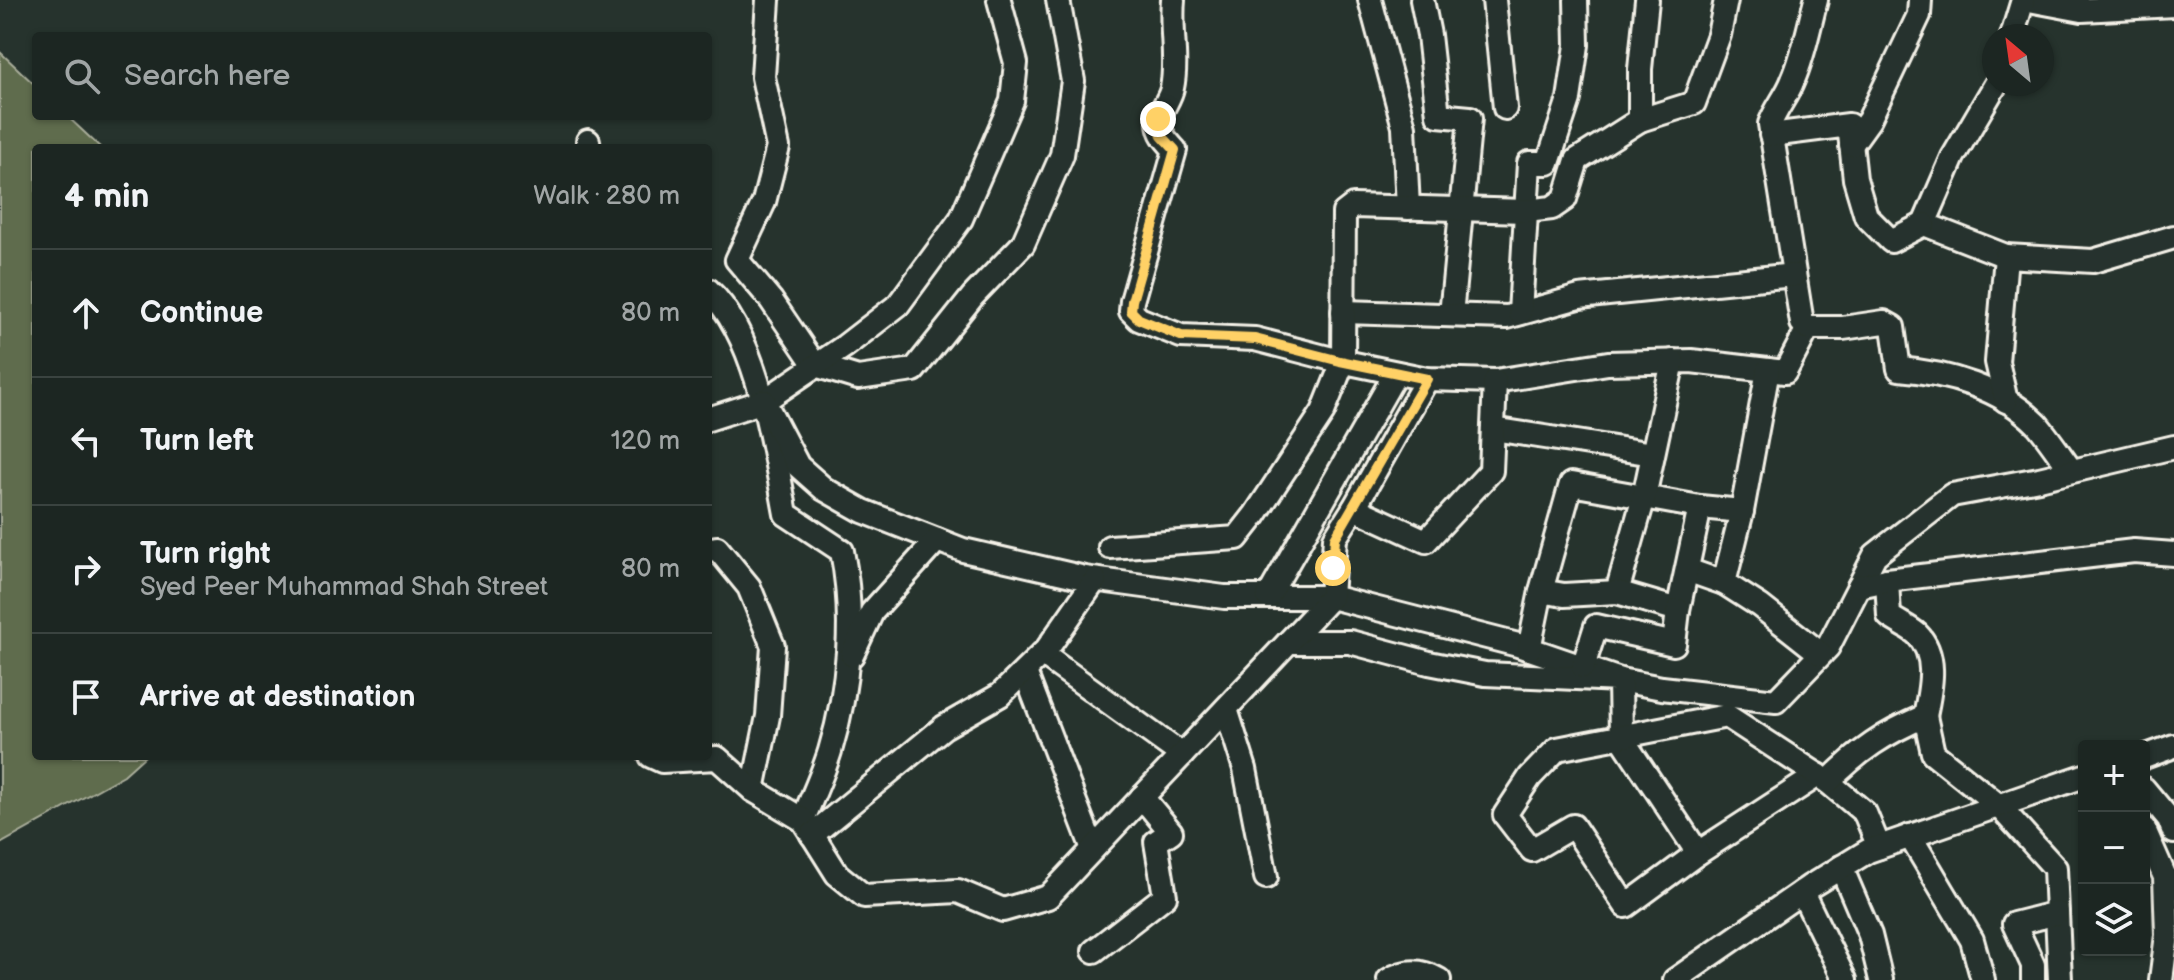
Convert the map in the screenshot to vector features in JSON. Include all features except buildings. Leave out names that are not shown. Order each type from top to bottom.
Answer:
[{"type":"street","points":[[768,0],[763,77],[778,147],[764,202],[737,260],[771,300],[815,365],[858,378],[914,370],[973,296],[1023,244],[1062,155],[1073,81],[1058,0]]},
{"type":"street","points":[[712,418],[764,401],[898,305],[961,219],[1012,101],[1016,63],[999,0]]},
{"type":"street","points":[[1173,0],[1171,23],[1175,58],[1172,91],[1158,119],[1162,136],[1175,150],[1131,311],[1139,319],[1181,336],[1255,339],[1343,362],[1427,379],[1495,381],[1608,363],[1691,361],[1785,372],[1808,328]]},
{"type":"street","points":[[1370,0],[1404,127],[1408,208]]},
{"type":"street","points":[[1422,0],[1438,115],[1470,118],[1451,315]]},
{"type":"street","points":[[1494,0],[1505,108]]},
{"type":"street","points":[[1520,313],[1529,163],[1548,163],[1569,99],[1577,45],[1576,0]]},
{"type":"street","points":[[1640,120],[1640,69],[1647,0]]},
{"type":"street","points":[[1110,547],[1237,538],[1255,515],[1323,412],[1343,362],[1344,213],[1353,206],[1526,211],[1552,208],[1565,199],[1577,160],[1640,120],[1694,103],[1719,35],[1726,0]]},
{"type":"street","points":[[1816,0],[1796,75],[1770,124],[1802,323],[1808,328],[1834,329],[1884,322],[1893,327],[1899,369],[1936,372],[1986,389],[2036,424],[2071,470]]},
{"type":"street","points":[[1851,145],[1876,107],[1919,15],[1920,0]]},
{"type":"street","points":[[2017,24],[2026,0],[2082,10],[2174,5]]},
{"type":"street","points":[[1771,135],[1849,125],[1855,179],[1866,216],[1891,241],[1924,224],[1953,157],[1989,96]]},
{"type":"street","points":[[1924,224],[2006,256],[2093,261],[2174,237]]},
{"type":"street","points":[[2006,256],[1997,362],[2006,401]]},
{"type":"street","points":[[1343,312],[1507,317],[1579,297],[1794,275]]},
{"type":"street","points":[[712,294],[735,327],[764,401],[798,466],[824,489],[863,511],[963,550],[1095,580],[1224,597],[1331,597],[1529,649],[1620,680]]},
{"type":"street","points":[[1617,592],[1644,497],[1673,361]]},
{"type":"street","points":[[1724,583],[1742,511],[1768,370]]},
{"type":"street","points":[[1268,597],[1396,373]]},
{"type":"street","points":[[712,758],[717,758],[753,790],[808,827],[837,874],[864,896],[958,891],[1003,910],[1048,897],[1331,597],[1335,538],[1427,379]]},
{"type":"street","points":[[1354,508],[1426,541],[1491,471],[1495,381]]},
{"type":"street","points":[[764,401],[786,514],[842,551],[848,580],[848,663],[830,752],[808,827]]},
{"type":"street","points":[[1493,429],[1653,454]]},
{"type":"street","points":[[1289,642],[1350,642],[1485,674],[1620,680],[1776,701],[1828,647],[1875,555],[1952,495],[2039,479],[2174,447]]},
{"type":"street","points":[[1529,649],[1541,591],[1571,484],[1700,507],[1742,511]]},
{"type":"street","points":[[1583,667],[1596,626],[1674,644],[1678,610],[1700,507]]},
{"type":"street","points":[[848,663],[872,612],[937,540]]},
{"type":"street","points":[[712,549],[717,548],[749,587],[773,646],[768,716],[753,790]]},
{"type":"street","points":[[1859,586],[1887,580],[2134,551],[2174,554]]},
{"type":"street","points":[[1687,570],[1724,583],[1760,606],[1821,654]]},
{"type":"street","points":[[808,827],[944,727],[1000,695],[1042,654],[1095,580]]},
{"type":"street","points":[[1887,580],[1889,616],[1918,635],[1930,657],[1931,684],[1925,716],[1933,753],[1998,805],[2055,868],[2060,980]]},
{"type":"street","points":[[1541,591],[1564,595],[1617,592],[1678,610]]},
{"type":"street","points":[[1042,654],[1182,755]]},
{"type":"street","points":[[1025,672],[1093,849]]},
{"type":"street","points":[[1620,680],[1621,737],[1698,853]]},
{"type":"street","points":[[1226,709],[1245,769],[1266,877]]},
{"type":"street","points":[[1879,847],[1865,813],[1823,779],[1727,716],[1557,749],[1530,777],[1505,815],[1532,850],[1573,826],[1626,906],[1698,853],[1823,779],[1889,732],[1925,716]]},
{"type":"street","points":[[2150,755],[2174,746]]},
{"type":"street","points":[[660,760],[680,760]]},
{"type":"street","points":[[1675,980],[1802,892],[1879,847],[2078,778]]},
{"type":"street","points":[[2150,796],[2169,819],[2174,832]]},
{"type":"street","points":[[1094,951],[1165,896],[1156,842],[1171,832],[1142,797]]},
{"type":"street","points":[[1910,836],[1972,940],[1983,980]]},
{"type":"street","points":[[2150,843],[2165,877],[2167,935],[2161,980]]},
{"type":"street","points":[[1841,867],[1870,935],[1881,980]]},
{"type":"street","points":[[1802,892],[1845,980]]},
{"type":"street","points":[[2033,980],[2033,965],[2014,924],[2057,913]]},
{"type":"street","points":[[1389,980],[1402,972],[1430,975],[1439,980]]},
{"type":"green space","points":[[0,52],[32,82],[32,120],[71,120],[97,144],[32,144],[32,760],[141,760],[124,775],[0,844]]},
{"type":"route","points":[[1158,119],[1162,136],[1175,150],[1132,301],[1131,311],[1139,319],[1181,336],[1255,339],[1427,379],[1335,538],[1333,568]]}]
